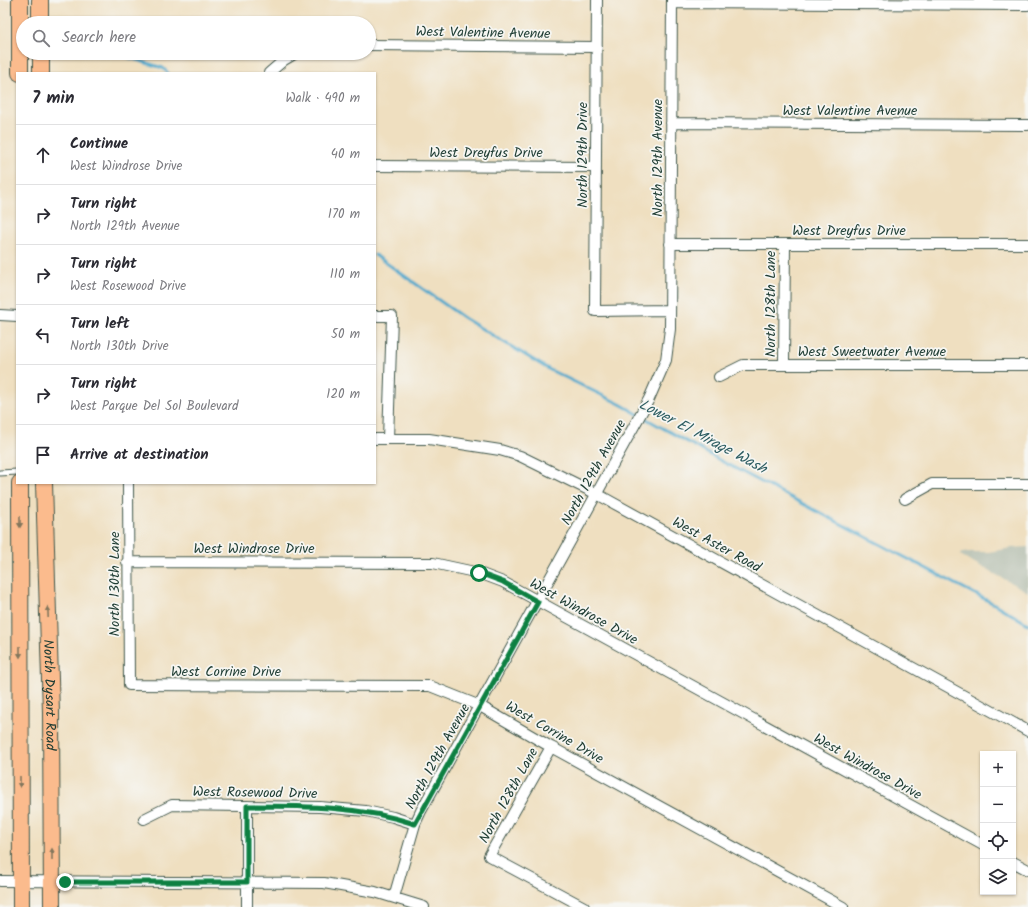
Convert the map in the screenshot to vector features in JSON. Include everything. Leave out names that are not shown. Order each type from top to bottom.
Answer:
[{"type":"main road","points":[[20,0],[20,16]]},
{"type":"main road","points":[[40,0],[40,16]]},
{"type":"main road","points":[[20,60],[20,72]]},
{"type":"main road","points":[[40,60],[41,72]]},
{"type":"main road","name":"North Dysart Road","points":[[20,484],[28,881],[21,907]]},
{"type":"main road","name":"North Dysart Road","points":[[44,484],[51,712],[52,907]]},
{"type":"street","name":"North 129th Drive","points":[[597,0],[595,311],[670,310]]},
{"type":"street","points":[[672,2],[1028,5]]},
{"type":"street","name":"North 129th Avenue","points":[[394,897],[415,824],[649,399],[666,360],[670,329],[672,2]]},
{"type":"street","name":"West Valentine Avenue","points":[[376,45],[597,47]]},
{"type":"street","points":[[270,72],[284,60]]},
{"type":"street","name":"West Valentine Avenue","points":[[671,123],[1028,125]]},
{"type":"street","name":"West Dreyfus Drive","points":[[376,166],[596,167]]},
{"type":"street","name":"West Dreyfus Drive","points":[[670,244],[1028,244]]},
{"type":"street","name":"North 128th Lane","points":[[784,364],[785,244]]},
{"type":"street","points":[[0,315],[16,316]]},
{"type":"street","points":[[376,316],[392,316],[388,439]]},
{"type":"street","name":"West Sweetwater Avenue","points":[[719,378],[743,364],[1028,365]]},
{"type":"street","name":"West Aster Road","points":[[376,439],[429,439],[500,450],[520,456],[597,494],[1028,731]]},
{"type":"street","name":"North 130th Lane","points":[[128,484],[127,562],[129,685]]},
{"type":"street","points":[[905,499],[932,484],[1028,484]]},
{"type":"street","name":"West Windrose Drive","points":[[127,562],[433,563],[479,573],[503,582],[980,843]]},
{"type":"street","name":"West Corrine Drive","points":[[129,685],[430,686],[480,706],[550,747],[843,907]]},
{"type":"street","name":"North 128th Lane","points":[[550,747],[489,856],[584,907]]},
{"type":"street","name":"West Rosewood Drive","points":[[144,819],[172,805],[320,806],[366,811],[415,824]]},
{"type":"street","points":[[247,806],[247,907]]},
{"type":"street","points":[[1016,864],[1028,870]]},
{"type":"street","points":[[0,881],[324,883],[375,892],[424,907]]},
{"type":"lane","points":[[0,473],[16,472]]},
{"type":"shaded area","points":[[1028,547],[1028,592],[960,555],[962,552],[989,552]]},
{"type":"waterway","name":"Lower El Mirage Wash","points":[[137,60],[163,68],[167,72]]},
{"type":"waterway","name":"Lower El Mirage Wash","points":[[376,256],[464,318],[550,370],[620,404],[723,462],[996,605],[1028,624]]},
{"type":"route","points":[[65,882],[247,882],[247,806],[320,806],[366,811],[415,824],[538,602],[503,582],[479,573]]}]
